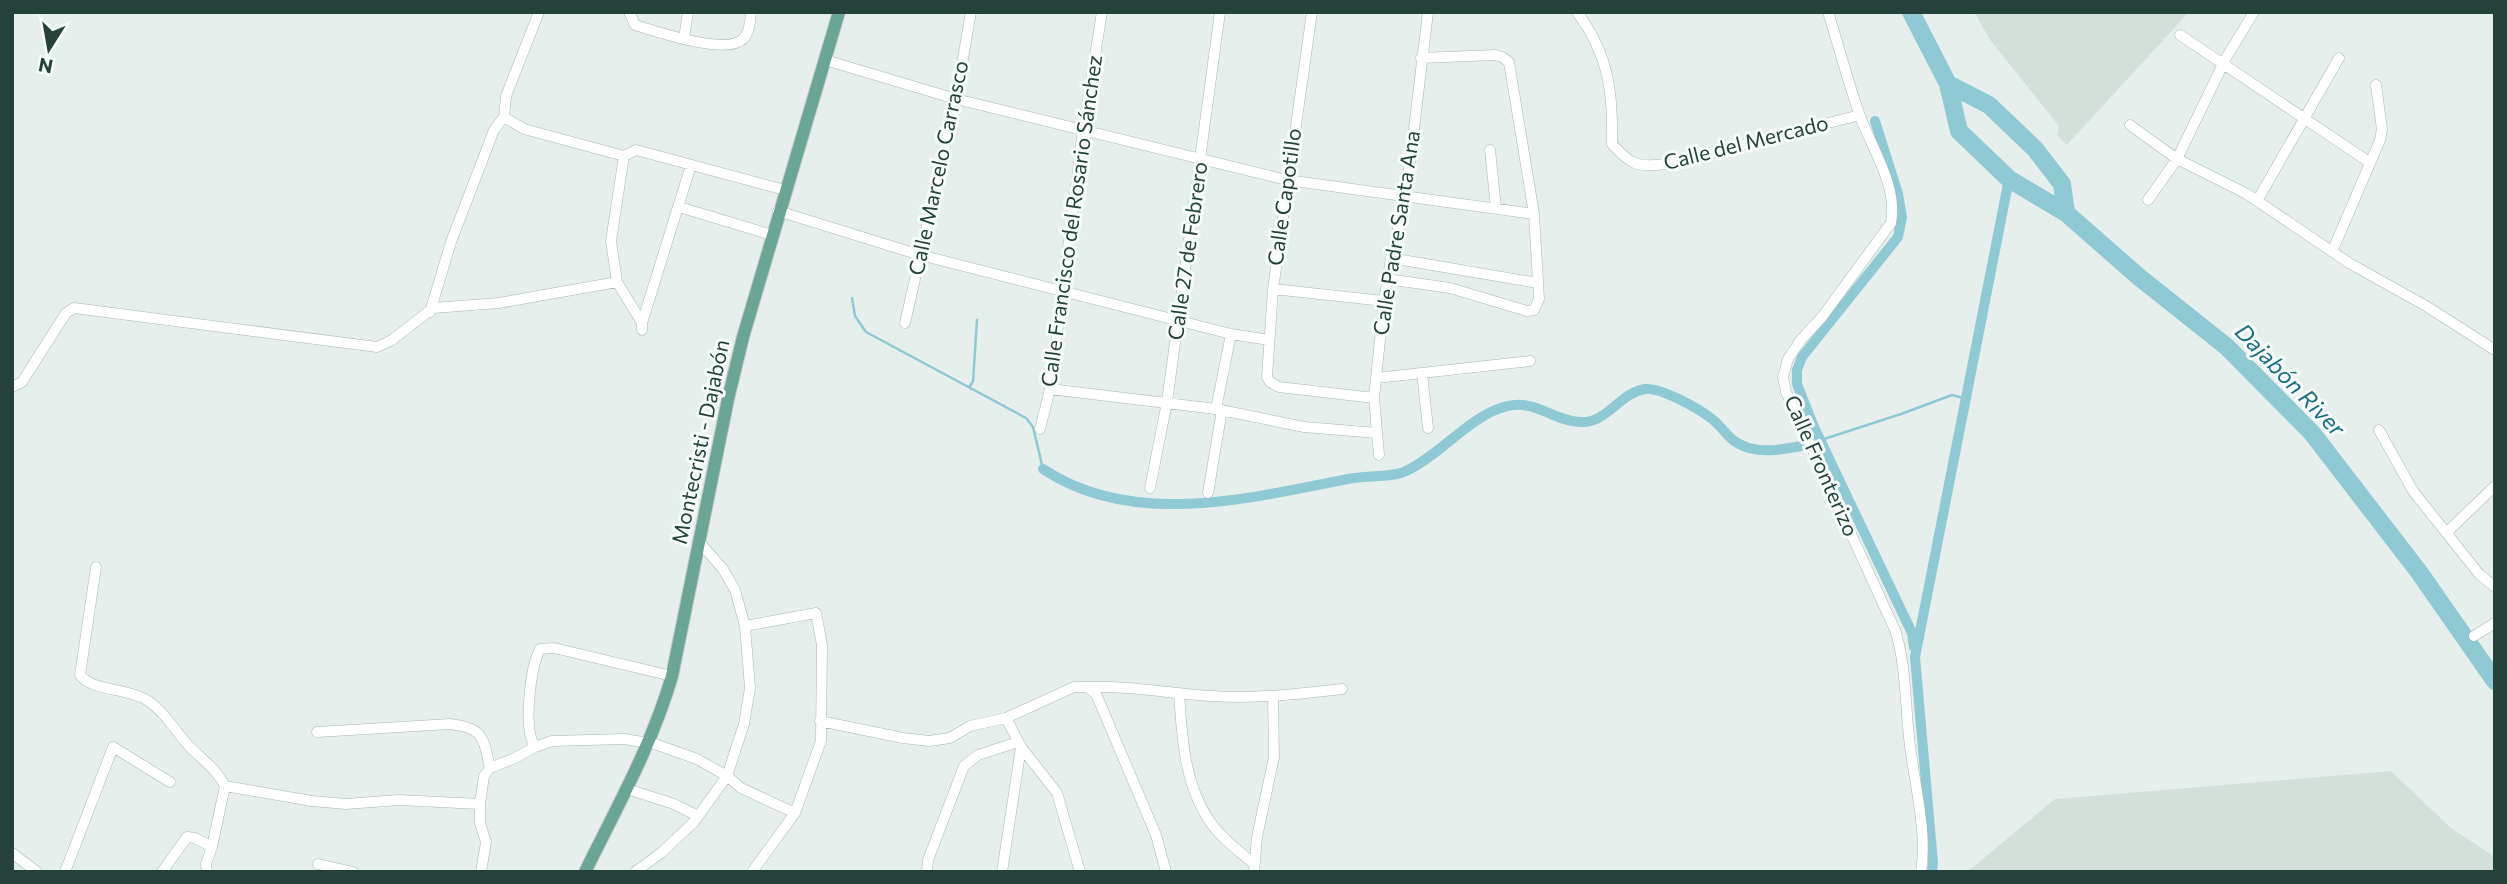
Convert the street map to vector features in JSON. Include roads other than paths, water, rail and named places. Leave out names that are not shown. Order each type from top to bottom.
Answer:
[{"type":"main road","name":"Montecristi - Dajabón","points":[[585,872],[662,710],[672,676],[728,396],[778,211],[839,12]]},
{"type":"street","points":[[429,312],[451,242],[494,130],[503,117],[506,96],[539,12]]},
{"type":"street","points":[[629,12],[635,25],[684,39],[734,44],[743,39],[749,29],[751,12]]},
{"type":"street","points":[[684,39],[688,12]]},
{"type":"street","name":"Calle Marcelo Carrasco","points":[[905,323],[956,99],[971,12]]},
{"type":"street","name":"Calle Francisco del Rosario Sánchez","points":[[1040,429],[1050,389],[1083,131],[1102,12]]},
{"type":"street","name":"Calle 27 de Febrero","points":[[1150,488],[1167,402],[1220,12]]},
{"type":"street","name":"Calle Capotillo","points":[[1312,12],[1273,289],[1267,377],[1279,387],[1374,398]]},
{"type":"street","name":"Calle Padre Santa Ana","points":[[1379,455],[1374,398],[1384,301],[1406,195],[1428,12]]},
{"type":"street","name":"Calle del Mercado","points":[[1577,12],[1603,56],[1609,80],[1612,144],[1629,161],[1645,167],[1860,115]]},
{"type":"street","name":"Calle Fronterizo","points":[[1828,12],[1860,115],[1889,186],[1894,210],[1891,223],[1788,359],[1783,377],[1786,392],[1895,630],[1901,650],[1923,845],[1921,872]]},
{"type":"street","points":[[2148,200],[2177,159],[2223,65],[2254,12]]},
{"type":"street","points":[[2180,35],[2369,162]]},
{"type":"street","points":[[1387,279],[1450,288],[1527,311],[1538,306],[1534,214],[1509,62],[1495,55],[1421,58]]},
{"type":"street","points":[[2257,201],[2339,58]]},
{"type":"street","points":[[825,60],[956,99],[1200,161],[1287,180],[1534,214]]},
{"type":"street","points":[[2332,252],[2382,129],[2376,85]]},
{"type":"street","points":[[503,117],[524,129],[624,156],[636,150],[785,190]]},
{"type":"street","points":[[2130,125],[2177,159],[2257,201],[2332,252],[2426,306],[2495,350]]},
{"type":"street","points":[[1490,150],[1496,208]]},
{"type":"street","points":[[624,156],[611,242],[617,282],[642,326],[691,165]]},
{"type":"street","points":[[679,207],[772,235]]},
{"type":"street","points":[[778,211],[920,255],[1231,334],[1269,340]]},
{"type":"street","points":[[1391,258],[1538,283]]},
{"type":"street","points":[[12,387],[22,382],[65,313],[74,308],[377,347],[392,340],[433,308],[509,302],[617,282]]},
{"type":"street","points":[[1273,289],[1384,301]]},
{"type":"street","points":[[1208,493],[1231,334]]},
{"type":"street","points":[[1376,377],[1530,361]]},
{"type":"street","points":[[1422,373],[1427,428]]},
{"type":"street","points":[[1050,389],[1219,409],[1304,428],[1377,433]]},
{"type":"street","points":[[2379,430],[2413,491],[2479,574],[2495,587]]},
{"type":"street","points":[[2447,532],[2495,486]]},
{"type":"street","points":[[635,872],[661,853],[698,816],[727,776],[744,724],[750,688],[746,626],[735,590],[723,569],[699,543]]},
{"type":"street","points":[[96,567],[80,675],[85,682],[93,685],[131,692],[161,710],[189,747],[214,768],[225,786],[206,864],[207,872]]},
{"type":"street","points":[[746,626],[816,613],[822,645],[821,741],[795,813],[752,872]]},
{"type":"street","points":[[2474,636],[2495,623]]},
{"type":"street","points":[[535,747],[530,739],[529,711],[535,658],[540,649],[554,648],[672,676]]},
{"type":"street","points":[[820,721],[929,741],[950,738],[970,726],[1006,718],[1074,687],[1117,685],[1232,697],[1273,697],[1342,689]]},
{"type":"street","points":[[1087,687],[1096,694],[1156,835],[1166,872]]},
{"type":"street","points":[[1179,693],[1182,749],[1198,798],[1210,822],[1254,868]]},
{"type":"street","points":[[1254,868],[1257,837],[1274,757],[1273,697]]},
{"type":"street","points":[[1006,718],[1020,745],[1057,793],[1080,872]]},
{"type":"street","points":[[317,732],[466,725],[484,738],[490,768]]},
{"type":"street","points":[[481,872],[486,842],[480,823],[484,776],[490,768],[552,741],[624,739],[649,742],[697,759],[727,776],[741,788],[795,813]]},
{"type":"street","points":[[927,872],[928,860],[964,766],[978,755],[1020,745]]},
{"type":"street","points":[[1002,872],[1020,745]]},
{"type":"street","points":[[65,872],[113,747],[170,782]]},
{"type":"street","points":[[225,786],[346,804],[399,800],[480,804]]},
{"type":"street","points":[[626,789],[674,804],[698,816]]},
{"type":"street","points":[[163,872],[187,837],[212,847]]},
{"type":"street","points":[[12,853],[37,872]]},
{"type":"street","points":[[318,864],[353,872]]},
{"type":"waterway","name":"Dajabón River","points":[[1911,12],[1948,84],[1959,131],[2009,179],[2066,213],[2139,277],[2227,347],[2312,433],[2419,572],[2495,681]]},
{"type":"waterway","name":"Dajabón River","points":[[1948,84],[1989,105],[2035,149],[2062,184],[2066,213]]},
{"type":"waterway","points":[[1875,121],[1898,194],[1902,217],[1898,237],[1802,357],[1797,370],[1797,384],[1814,427],[1912,633],[1914,647]]},
{"type":"waterway","points":[[1932,872],[1915,657],[2009,179]]},
{"type":"waterway","points":[[852,298],[855,316],[866,332],[1026,418],[1033,427],[1043,469]]},
{"type":"waterway","points":[[970,386],[973,381],[977,320]]},
{"type":"waterway","points":[[1043,469],[1078,487],[1115,499],[1153,504],[1232,500],[1406,471],[1428,458],[1482,417],[1507,406],[1530,406],[1568,420],[1589,421],[1606,413],[1628,396],[1645,389],[1660,391],[1689,405],[1712,419],[1736,442],[1749,448],[1769,450],[1802,446]]},
{"type":"waterway","points":[[1818,441],[1952,395],[1967,399]]}]
